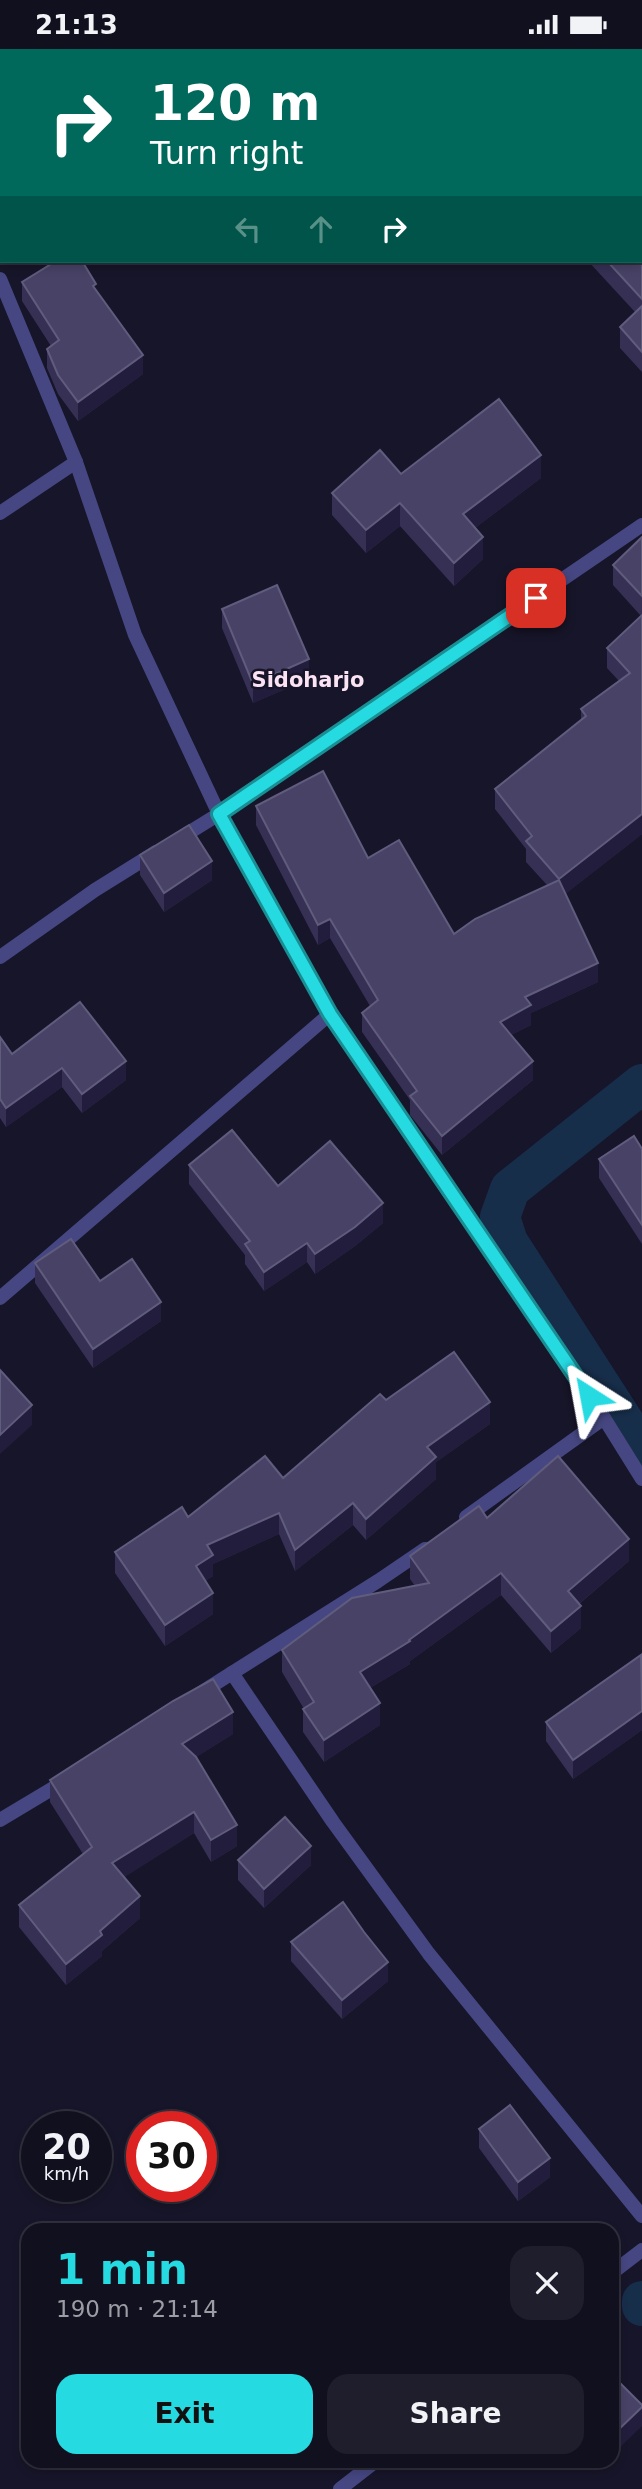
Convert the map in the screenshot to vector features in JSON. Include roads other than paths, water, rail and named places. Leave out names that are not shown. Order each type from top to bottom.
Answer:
[{"type":"street","points":[[0,279],[76,462],[135,635],[219,814],[330,1014],[604,1418],[642,1479]]},
{"type":"street","points":[[0,513],[76,462]]},
{"type":"street","points":[[0,957],[95,890],[219,814],[642,525]]},
{"type":"street","points":[[0,1299],[330,1014]]},
{"type":"street","points":[[459,1523],[604,1418]]},
{"type":"street","points":[[186,1702],[379,1581],[440,1538]]},
{"type":"street","points":[[232,1673],[333,1822],[429,1954],[642,2215]]},
{"type":"street","points":[[0,1820],[72,1776]]},
{"type":"street","points":[[619,2268],[642,2250]]},
{"type":"street","points":[[340,2489],[367,2468]]},
{"type":"waterway","points":[[642,1084],[510,1189],[500,1217],[508,1242],[642,1450]]},
{"type":"waterway","points":[[642,2301],[642,2306]]},
{"type":"district","name":"Sidoharjo","points":[[308,680]]}]
